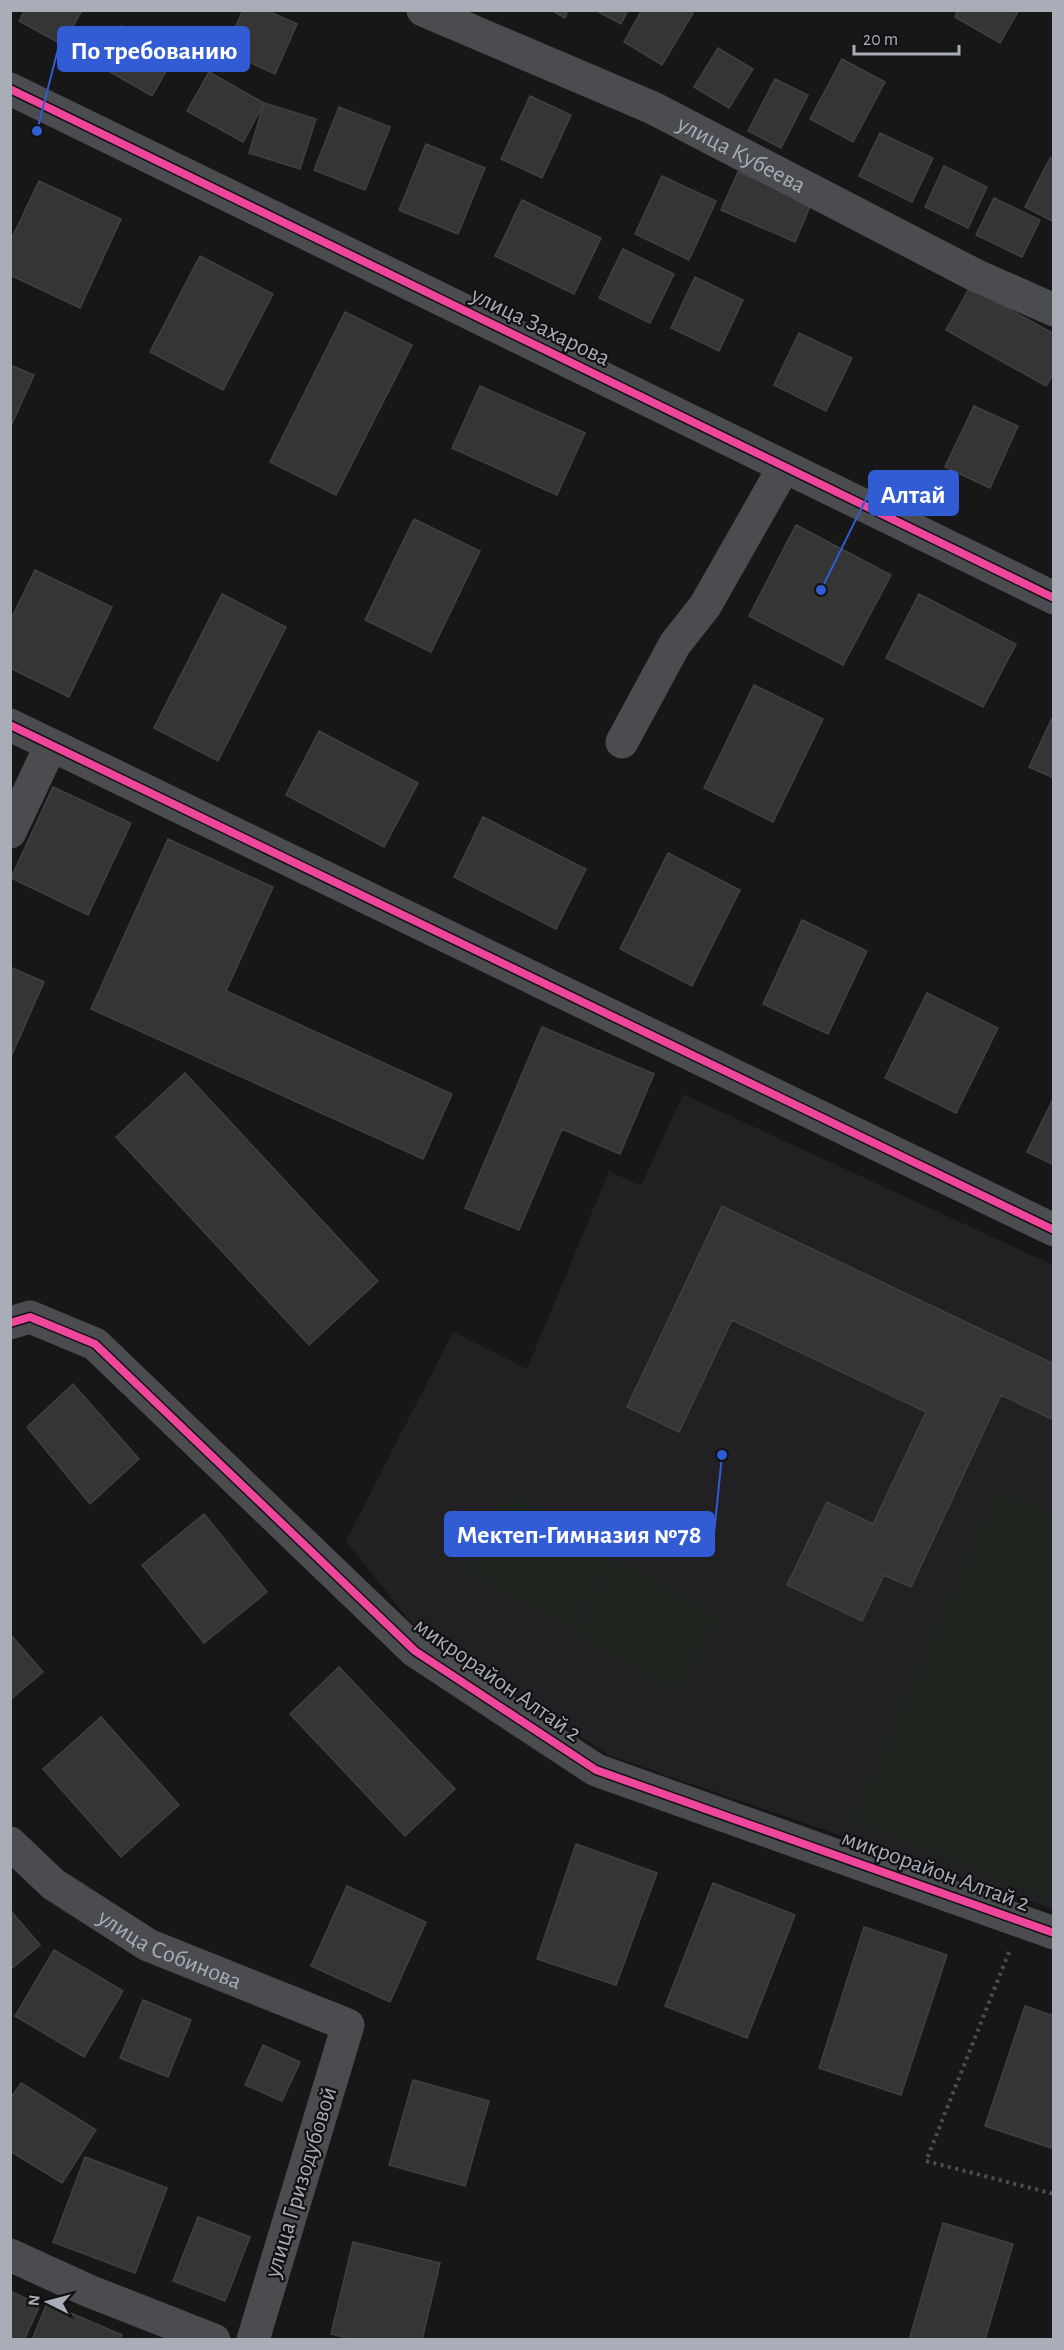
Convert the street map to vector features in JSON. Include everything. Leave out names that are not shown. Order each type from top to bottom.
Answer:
[{"type":"street","name":"улица Кубеева","points":[[423,10],[653,108],[965,269],[1053,310]]},
{"type":"street","name":"улица Захарова","points":[[10,89],[1053,598]]},
{"type":"street","points":[[622,742],[675,644],[705,606],[784,467]]},
{"type":"street","points":[[10,724],[1053,1230]]},
{"type":"street","points":[[10,832],[51,745]]},
{"type":"street","name":"микрорайон Алтай 2","points":[[10,1323],[30,1317],[95,1344],[415,1651],[596,1770],[1053,1933]]},
{"type":"street","name":"улица Собинова","points":[[10,1843],[53,1884],[148,1945],[348,2025]]},
{"type":"street","name":"улица Гризодубовой","points":[[253,2340],[348,2025]]},
{"type":"street","points":[[10,2254],[89,2291],[214,2340]]},
{"type":"path","points":[[1021,1920],[926,2161],[1053,2194]]},
{"type":"shaded area","points":[[683,1094],[1053,1265],[1053,1909],[611,1756],[421,1635],[346,1541],[453,1332],[527,1369],[609,1171],[641,1186]]},
{"type":"shaded area","points":[[998,1490],[1053,1514],[1053,1902],[852,1820]]},
{"type":"shaded area","points":[[512,1495],[615,1554],[571,1630],[468,1570]]},
{"type":"shaded area","points":[[617,1558],[720,1618],[677,1693],[574,1633]]},
{"type":"building","points":[[25,10],[82,10],[63,45],[19,21]]},
{"type":"building","points":[[243,10],[266,10],[297,24],[275,74],[225,51]]},
{"type":"building","points":[[551,10],[568,10],[565,18]]},
{"type":"building","points":[[595,10],[628,10],[621,24]]},
{"type":"building","points":[[642,10],[689,10],[693,13],[662,65],[624,42]]},
{"type":"building","points":[[958,10],[1019,10],[1000,43],[955,17]]},
{"type":"building","points":[[121,26],[174,57],[152,96],[98,65]]},
{"type":"building","points":[[718,48],[753,69],[729,108],[694,87]]},
{"type":"building","points":[[842,59],[885,82],[853,142],[810,119]]},
{"type":"building","points":[[209,72],[264,103],[243,142],[187,111]]},
{"type":"building","points":[[775,79],[808,95],[781,148],[748,131]]},
{"type":"building","points":[[530,96],[571,115],[542,178],[501,159]]},
{"type":"building","points":[[264,103],[316,119],[300,169],[249,153]]},
{"type":"building","points":[[339,107],[390,127],[365,190],[314,170]]},
{"type":"building","points":[[880,133],[933,158],[912,202],[859,176]]},
{"type":"building","points":[[426,144],[485,168],[458,234],[399,210]]},
{"type":"building","points":[[1050,158],[1054,159],[1054,222],[1025,207]]},
{"type":"building","points":[[944,166],[987,187],[968,228],[925,207]]},
{"type":"building","points":[[738,172],[811,204],[795,242],[721,210]]},
{"type":"building","points":[[662,176],[716,201],[689,260],[635,234]]},
{"type":"building","points":[[39,181],[121,219],[80,308],[10,275],[10,242]]},
{"type":"building","points":[[994,198],[1040,220],[1022,257],[976,235]]},
{"type":"building","points":[[522,200],[601,238],[574,294],[495,256]]},
{"type":"building","points":[[623,249],[674,274],[650,323],[599,298]]},
{"type":"building","points":[[200,256],[273,294],[223,390],[150,352]]},
{"type":"building","points":[[695,277],[743,300],[719,351],[671,328]]},
{"type":"building","points":[[970,287],[1054,334],[1054,373],[1046,386],[946,330]]},
{"type":"building","points":[[345,312],[412,345],[336,495],[270,462]]},
{"type":"building","points":[[799,333],[852,358],[826,411],[774,385]]},
{"type":"building","points":[[10,365],[34,375],[10,428]]},
{"type":"building","points":[[480,386],[585,433],[557,495],[452,448]]},
{"type":"building","points":[[974,406],[1018,426],[990,488],[945,467]]},
{"type":"building","points":[[414,519],[480,551],[431,652],[365,620]]},
{"type":"building","points":[[796,525],[891,575],[843,665],[749,616]]},
{"type":"building","points":[[35,570],[112,607],[69,697],[10,668],[10,621]]},
{"type":"building","points":[[222,594],[286,627],[218,761],[154,728]]},
{"type":"building","points":[[919,594],[1016,644],[983,707],[886,658]]},
{"type":"building","points":[[754,685],[823,719],[773,822],[704,788]]},
{"type":"building","points":[[1054,714],[1054,778],[1029,767]]},
{"type":"building","points":[[319,731],[418,783],[384,847],[286,795]]},
{"type":"building","points":[[53,787],[131,823],[88,915],[11,878]]},
{"type":"building","points":[[483,817],[586,869],[556,929],[454,877]]},
{"type":"building","points":[[168,839],[273,887],[226,991],[452,1094],[423,1159],[91,1009]]},
{"type":"building","points":[[668,853],[740,890],[692,986],[620,949]]},
{"type":"building","points":[[802,920],[867,951],[828,1034],[763,1004]]},
{"type":"building","points":[[10,967],[44,982],[10,1059]]},
{"type":"building","points":[[927,993],[998,1028],[956,1113],[885,1078]]},
{"type":"building","points":[[542,1027],[654,1074],[620,1154],[562,1129],[519,1230],[465,1208]]},
{"type":"building","points":[[185,1073],[378,1281],[309,1345],[116,1137]]},
{"type":"building","points":[[1054,1097],[1054,1165],[1027,1152]]},
{"type":"building","points":[[722,1206],[1054,1364],[1054,1420],[1001,1395],[911,1587],[884,1575],[862,1621],[787,1585],[827,1502],[873,1524],[926,1412],[732,1320],[679,1432],[627,1407]]},
{"type":"building","points":[[73,1384],[139,1459],[90,1504],[27,1427]]},
{"type":"building","points":[[204,1514],[267,1592],[204,1643],[142,1565]]},
{"type":"building","points":[[10,1634],[43,1672],[10,1700]]},
{"type":"building","points":[[339,1667],[455,1789],[405,1836],[290,1714]]},
{"type":"building","points":[[101,1717],[179,1805],[121,1857],[43,1769]]},
{"type":"building","points":[[576,1844],[657,1873],[616,1985],[537,1959]]},
{"type":"building","points":[[713,1883],[795,1915],[747,2038],[665,2006]]},
{"type":"building","points":[[347,1886],[426,1922],[390,2002],[311,1966]]},
{"type":"building","points":[[10,1910],[40,1945],[10,1970]]},
{"type":"building","points":[[864,1927],[947,1955],[901,2095],[819,2068]]},
{"type":"building","points":[[54,1950],[123,1991],[84,2057],[15,2016]]},
{"type":"building","points":[[143,2000],[191,2020],[168,2077],[120,2058]]},
{"type":"building","points":[[1025,2006],[1054,2016],[1054,2149],[985,2126]]},
{"type":"building","points":[[263,2045],[300,2062],[282,2101],[245,2085]]},
{"type":"building","points":[[413,2080],[489,2101],[465,2186],[389,2165]]},
{"type":"building","points":[[21,2083],[96,2130],[62,2183],[10,2151],[10,2099]]},
{"type":"building","points":[[85,2157],[167,2188],[135,2273],[53,2242]]},
{"type":"building","points":[[198,2217],[250,2237],[225,2301],[173,2281]]},
{"type":"building","points":[[943,2223],[1013,2244],[985,2340],[909,2340]]},
{"type":"building","points":[[353,2242],[440,2263],[422,2340],[355,2340],[331,2334]]},
{"type":"building","points":[[10,2291],[40,2305],[24,2340],[10,2340]]},
{"type":"building","points":[[47,2303],[122,2335],[120,2340],[32,2340]]},
{"type":"cycle path","points":[[10,89],[1054,598]]},
{"type":"cycle path","points":[[10,725],[1054,1230]]},
{"type":"cycle path","points":[[10,1323],[30,1317],[95,1344],[415,1651],[596,1770],[1054,1933]]},
{"type":"place","name":"По требованию","points":[[37,131]]},
{"type":"place","name":"Алтай","points":[[821,590]]},
{"type":"place","name":"Мектеп-Гимназия №78","points":[[722,1455]]}]
